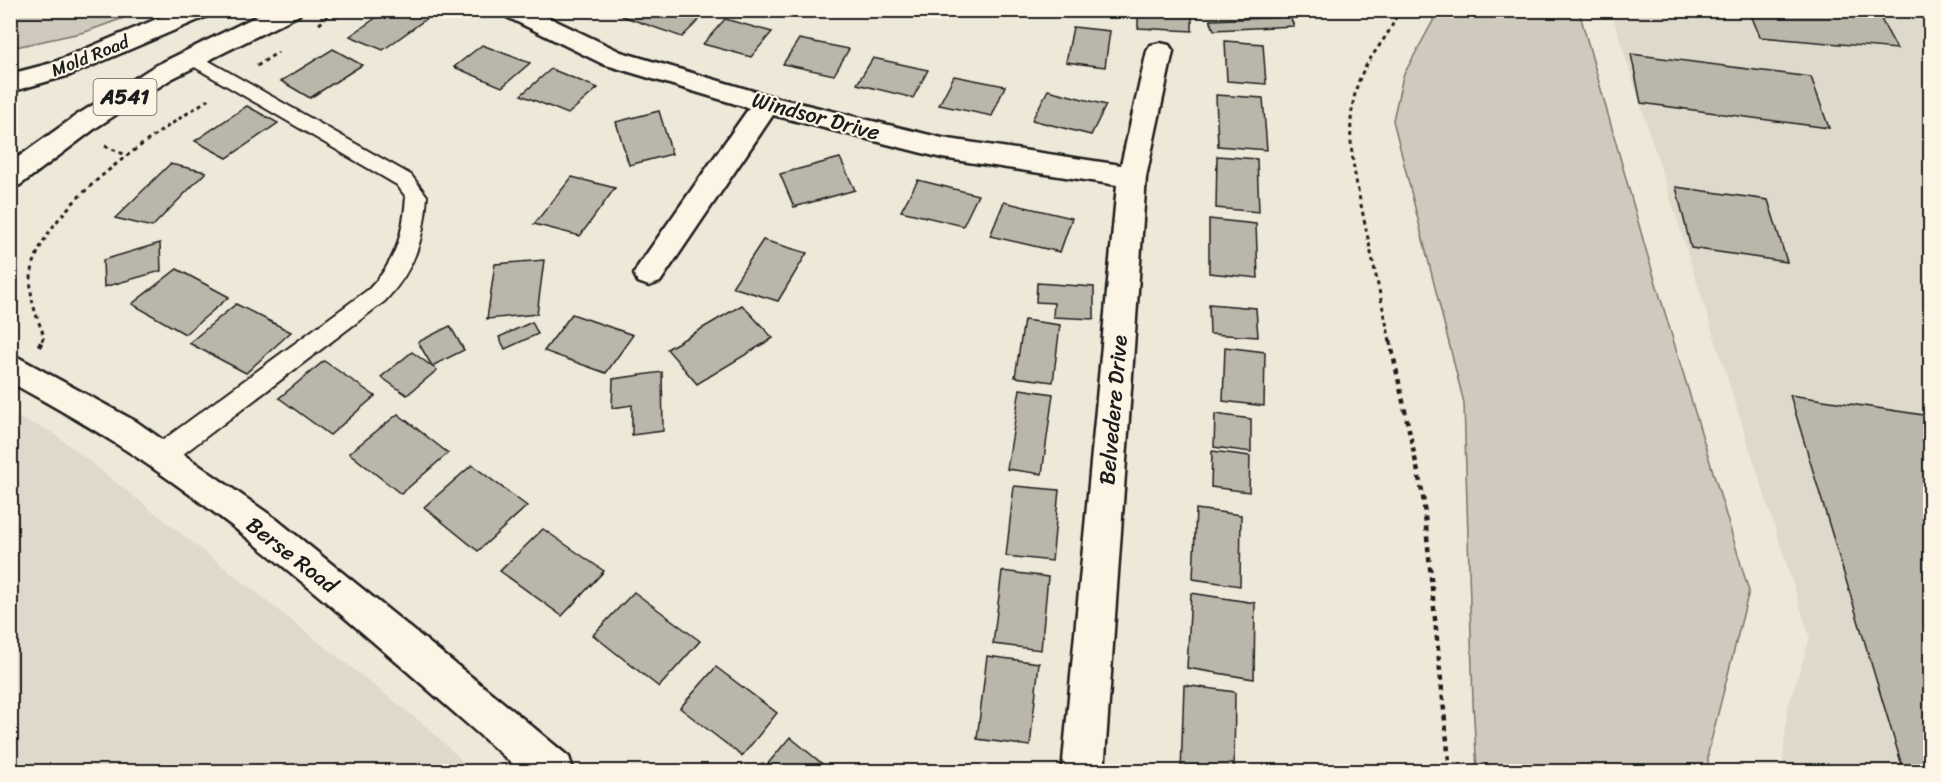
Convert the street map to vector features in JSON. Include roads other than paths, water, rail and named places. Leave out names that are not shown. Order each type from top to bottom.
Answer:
[{"type":"street","name":"Mold Road","points":[[10,83],[60,69],[201,10]]},
{"type":"street","name":"A541","points":[[10,178],[87,121],[162,73],[290,10]]},
{"type":"street","name":"Windsor Drive","points":[[513,10],[612,58],[766,104],[942,148],[1132,177]]},
{"type":"street","name":"Belvedere Drive","points":[[1083,771],[1132,177],[1160,51]]},
{"type":"street","points":[[649,274],[766,104]]},
{"type":"street","name":"Berse Road","points":[[10,366],[161,456],[243,517],[425,662],[554,771]]},
{"type":"lane","points":[[161,456],[377,295],[396,275],[414,228],[417,196],[404,180],[193,58]]}]
